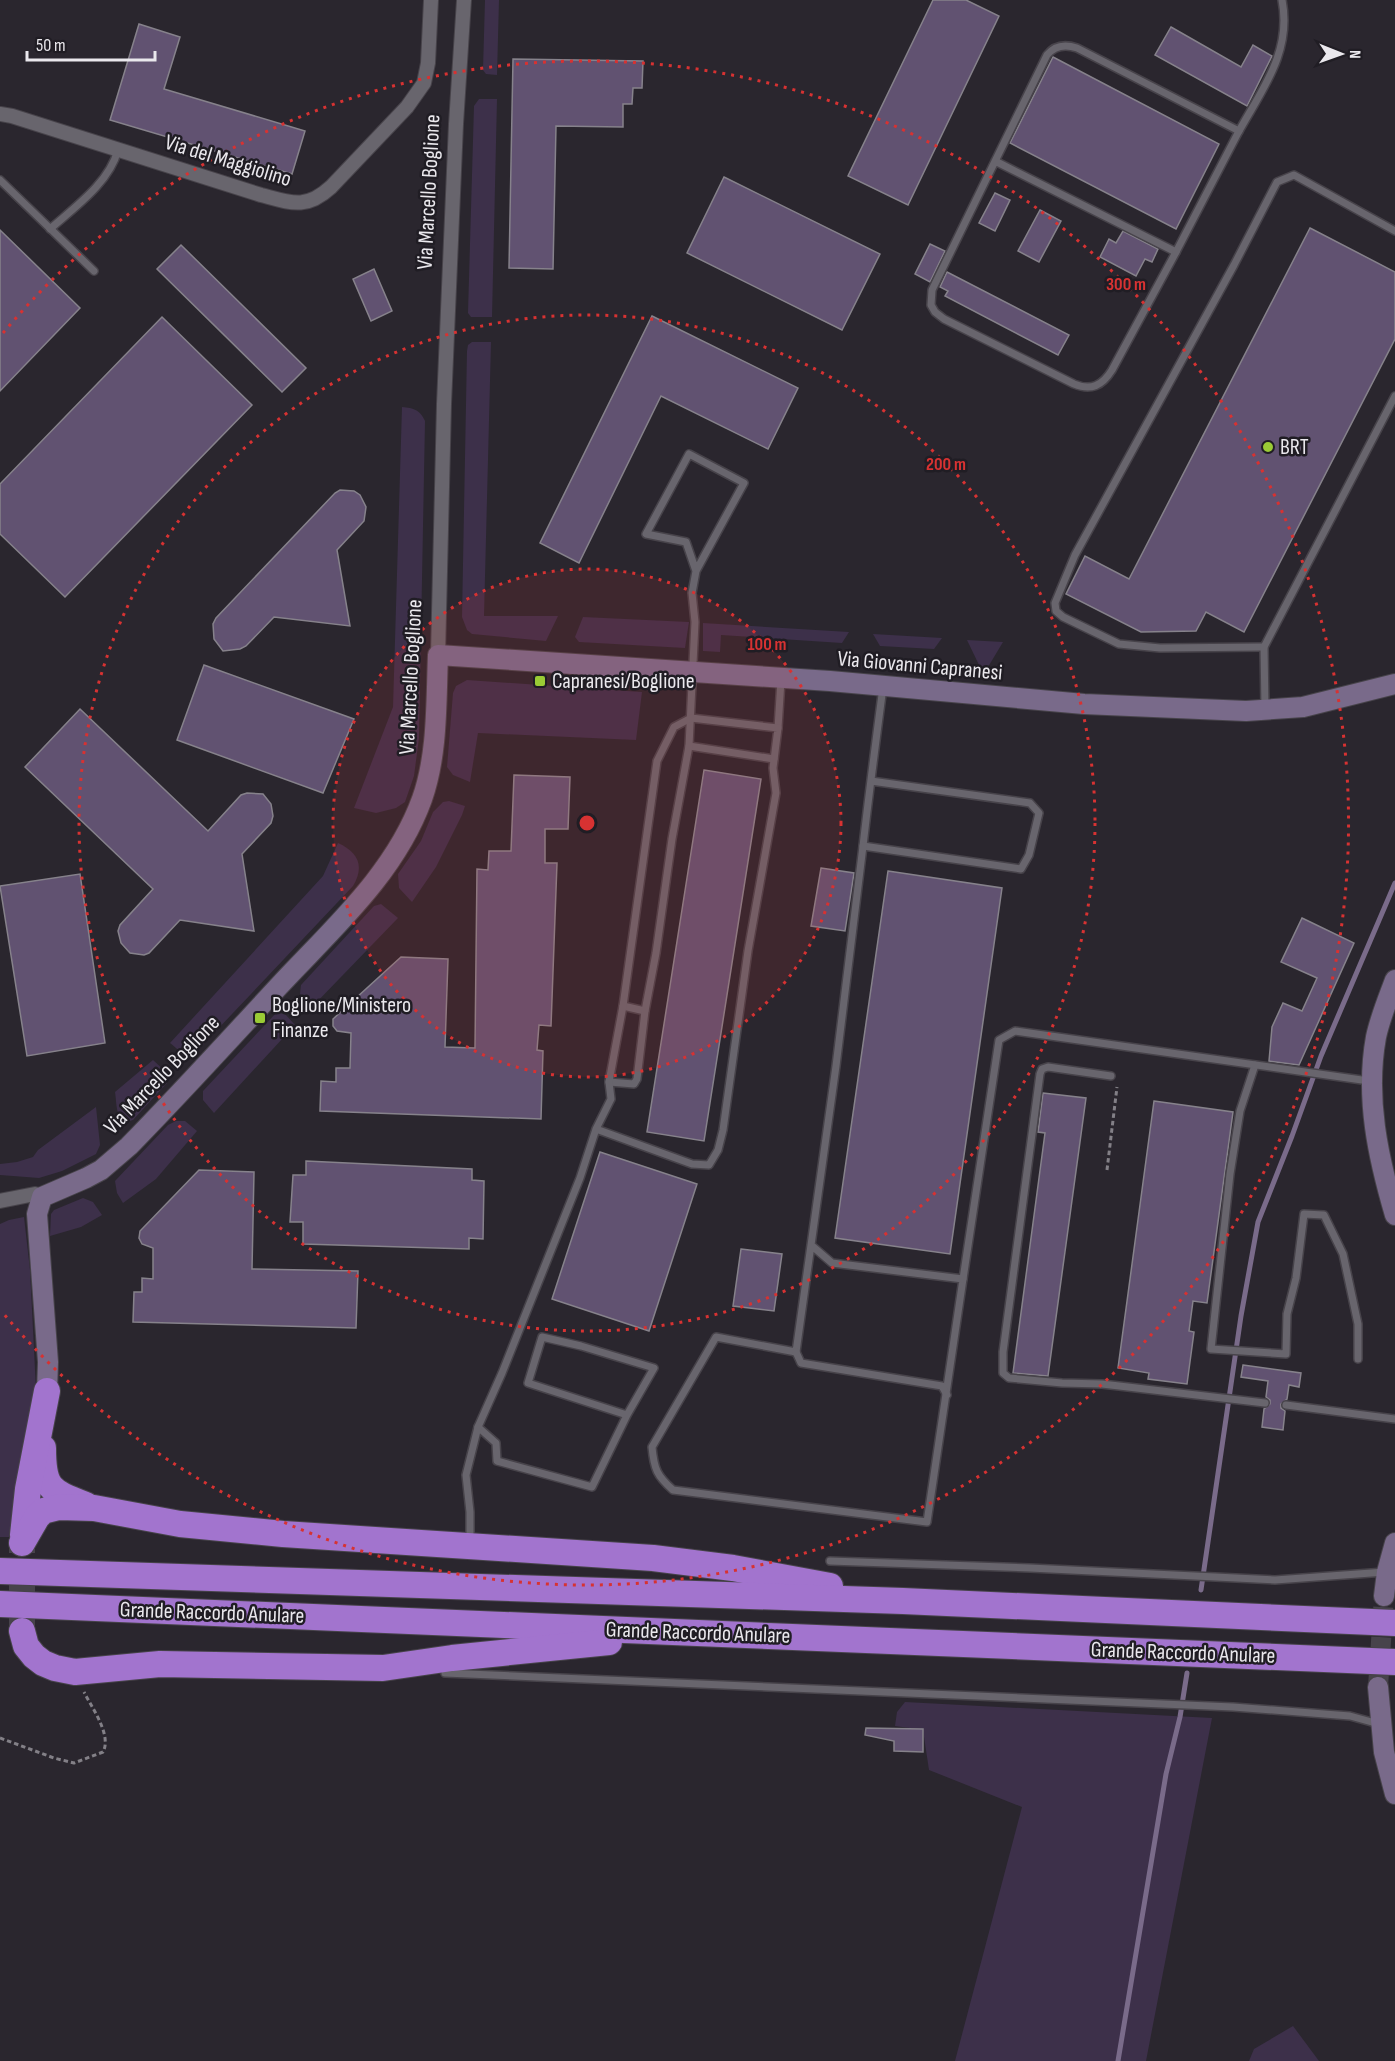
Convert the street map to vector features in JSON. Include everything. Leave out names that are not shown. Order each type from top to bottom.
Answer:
[{"type":"highway","points":[[48,1391],[43,1448],[44,1474],[52,1488],[59,1494],[94,1508]]},
{"type":"highway","points":[[48,1391],[28,1489],[22,1543],[37,1516],[43,1511],[59,1507],[94,1508],[180,1524],[283,1534],[627,1556],[712,1565],[903,1601]]},
{"type":"highway","name":"Grande Raccordo Anulare","points":[[0,1571],[903,1601],[1395,1623]]},
{"type":"highway","name":"Grande Raccordo Anulare","points":[[0,1604],[1395,1662]]},
{"type":"highway","points":[[22,1631],[26,1646],[43,1663],[75,1672],[160,1664],[383,1668],[452,1658],[699,1633]]},
{"type":"street","name":"Via del Maggiolino","points":[[0,114],[261,195],[298,204],[306,202],[332,186],[407,107],[424,83],[428,63],[430,0]]},
{"type":"street","name":"Via Marcello Boglione","points":[[0,1201],[35,1194],[42,1197],[87,1178],[101,1170],[129,1146],[378,879],[406,837],[426,785],[434,735],[445,382],[464,0]]},
{"type":"street","name":"Via Giovanni Capranesi","points":[[438,655],[781,678],[1084,704],[1265,711],[1315,705],[1395,684]]},
{"type":"street","points":[[1395,980],[1377,1036],[1372,1081],[1372,1112],[1376,1140],[1395,1215]]},
{"type":"street","points":[[42,1197],[37,1214],[48,1391]]},
{"type":"street","points":[[1384,1596],[1391,1572],[1395,1543]]},
{"type":"street","points":[[1378,1688],[1380,1725],[1390,1780],[1395,1794]]},
{"type":"lane","points":[[1239,131],[1077,48],[1065,45],[1055,48],[1047,56],[934,286],[931,305],[935,312],[944,319],[1074,384],[1089,388],[1097,386],[1109,376],[1270,76],[1280,54],[1284,24],[1282,0]]},
{"type":"lane","points":[[50,229],[85,200],[115,162],[118,150]]},
{"type":"lane","points":[[995,161],[1176,252]]},
{"type":"lane","points":[[1264,647],[1160,648],[1119,644],[1063,617],[1056,611],[1055,603],[1075,555],[1234,266],[1277,182],[1294,175],[1395,231]]},
{"type":"lane","points":[[0,180],[94,272]]},
{"type":"lane","points":[[1265,711],[1264,647],[1395,396]]},
{"type":"lane","points":[[609,1082],[629,1085],[634,1084],[637,1079],[645,1011],[689,746],[695,615],[692,593],[696,571],[744,483],[689,454],[646,534],[686,542],[696,571]]},
{"type":"lane","points":[[596,1129],[692,1164],[709,1165],[718,1150],[723,1130],[748,951],[776,794],[773,768],[781,678]]},
{"type":"lane","points":[[883,687],[836,1066],[796,1352],[801,1363],[942,1386],[946,1395]]},
{"type":"lane","points":[[470,1546],[470,1512],[466,1475],[478,1427],[580,1178],[596,1129],[611,1099],[609,1082],[623,1006],[657,761],[674,727],[691,718],[778,728]]},
{"type":"lane","points":[[689,746],[774,759]]},
{"type":"lane","points":[[863,846],[1022,869],[1029,855],[1039,813],[1030,803],[871,781]]},
{"type":"lane","points":[[623,1006],[645,1011]]},
{"type":"lane","points":[[796,1352],[716,1337],[652,1447],[654,1463],[660,1478],[674,1490],[927,1522],[999,1040],[1015,1031],[1372,1081]]},
{"type":"lane","points":[[1255,1065],[1240,1111],[1210,1349],[1286,1354],[1287,1314],[1296,1278],[1304,1214],[1324,1215],[1343,1254],[1358,1324],[1358,1359]]},
{"type":"lane","points":[[1115,1078],[1048,1067],[1042,1069],[1040,1074],[1003,1352],[1003,1373],[1009,1378],[1102,1384],[1265,1403]]},
{"type":"lane","points":[[812,1245],[832,1263],[963,1279]]},
{"type":"lane","points":[[478,1427],[496,1443],[497,1461],[592,1487],[627,1415],[654,1368],[542,1337],[528,1383],[627,1415]]},
{"type":"lane","points":[[1286,1405],[1395,1419]]},
{"type":"lane","points":[[831,1561],[1275,1581],[1391,1572]]},
{"type":"lane","points":[[445,1673],[1175,1705],[1350,1716],[1380,1725]]},
{"type":"path","points":[[1107,1170],[1115,1078]]},
{"type":"path","points":[[0,1738],[74,1763],[103,1752],[106,1746],[105,1736],[75,1672]]},
{"type":"shaded area","points":[[485,0],[499,0],[497,75],[486,74],[483,70]]},
{"type":"shaded area","points":[[479,99],[497,99],[492,317],[471,317],[468,313],[474,106]]},
{"type":"shaded area","points":[[472,342],[491,342],[484,616],[558,616],[546,641],[472,634],[467,630],[462,617],[467,351],[468,345]]},
{"type":"shaded area","points":[[402,407],[416,410],[425,421],[419,738],[414,776],[405,802],[396,808],[376,813],[354,808],[393,707]]},
{"type":"shaded area","points":[[583,617],[689,622],[685,648],[579,642],[575,637]]},
{"type":"shaded area","points":[[703,623],[849,632],[842,643],[721,635],[720,652],[703,651]]},
{"type":"shaded area","points":[[873,634],[942,638],[934,649],[880,646]]},
{"type":"shaded area","points":[[967,640],[1003,642],[988,667],[980,667]]},
{"type":"shaded area","points":[[467,680],[642,692],[636,740],[478,733],[470,782],[453,775],[447,767],[453,693],[456,686]]},
{"type":"shaded area","points":[[449,801],[465,806],[462,815],[436,867],[412,902],[399,888],[398,874],[421,841],[433,812],[443,802]]},
{"type":"shaded area","points":[[338,843],[355,855],[358,860],[359,872],[353,886],[198,1050],[190,1054],[180,1051],[170,1043],[323,876]]},
{"type":"shaded area","points":[[381,904],[398,918],[312,1007],[300,994],[301,985],[374,906]]},
{"type":"shaded area","points":[[277,1012],[286,1015],[295,1025],[214,1113],[203,1100],[203,1091]]},
{"type":"shaded area","points":[[153,1060],[167,1073],[167,1083],[133,1120],[123,1120],[118,1113],[115,1092]]},
{"type":"shaded area","points":[[96,1107],[100,1145],[96,1154],[62,1171],[39,1178],[0,1175],[0,1164],[33,1157],[38,1150]]},
{"type":"shaded area","points":[[176,1121],[185,1121],[197,1131],[156,1179],[123,1203],[117,1193],[115,1181],[168,1125]]},
{"type":"shaded area","points":[[83,1198],[93,1202],[102,1215],[81,1227],[50,1236],[51,1214],[54,1210]]},
{"type":"shaded area","points":[[24,1217],[30,1270],[36,1390],[9,1537],[0,1537],[0,1224]]},
{"type":"shaded area","points":[[905,1702],[1212,1718],[1146,2061],[955,2061],[1022,1807],[929,1770],[923,1730],[895,1726],[897,1712]]},
{"type":"shaded area","points":[[1293,2026],[1319,2061],[1249,2061],[1254,2049]]},
{"type":"building","points":[[933,0],[966,0],[999,16],[908,205],[848,176]]},
{"type":"building","points":[[139,24],[180,37],[164,89],[305,131],[292,174],[110,120]]},
{"type":"building","points":[[1171,27],[1241,67],[1253,45],[1272,56],[1247,106],[1155,55]]},
{"type":"building","points":[[1053,57],[1219,144],[1176,229],[1010,143]]},
{"type":"building","points":[[513,59],[643,61],[642,88],[633,88],[632,104],[623,104],[623,127],[556,126],[553,269],[509,268]]},
{"type":"building","points":[[724,177],[880,254],[842,330],[687,253]]},
{"type":"building","points":[[995,193],[1010,200],[995,231],[979,223]]},
{"type":"building","points":[[1040,210],[1061,221],[1039,262],[1018,251]]},
{"type":"building","name":"BRT","points":[[1310,228],[1395,272],[1395,339],[1244,632],[1206,612],[1196,631],[1141,632],[1066,594],[1085,556],[1129,579]]},
{"type":"building","points":[[0,230],[80,308],[0,391]]},
{"type":"building","points":[[1123,231],[1158,249],[1152,262],[1145,259],[1136,276],[1100,257],[1109,239],[1116,243]]},
{"type":"building","points":[[930,244],[945,251],[930,282],[915,274]]},
{"type":"building","points":[[181,245],[306,368],[282,392],[157,269]]},
{"type":"building","points":[[374,269],[392,311],[371,321],[353,279]]},
{"type":"building","points":[[947,272],[1069,335],[1058,355],[945,296],[948,291],[940,287]]},
{"type":"building","points":[[652,316],[798,388],[768,449],[661,396],[579,563],[540,543]]},
{"type":"building","points":[[162,317],[252,405],[65,597],[0,534],[0,484]]},
{"type":"building","points":[[340,490],[354,491],[360,495],[366,507],[364,521],[337,550],[350,626],[274,617],[246,646],[223,651],[214,639],[213,624],[216,618]]},
{"type":"building","points":[[204,665],[354,719],[323,793],[177,740]]},
{"type":"building","points":[[80,709],[208,831],[241,795],[263,794],[271,804],[273,816],[271,823],[242,854],[254,931],[180,920],[149,953],[144,955],[130,953],[121,943],[118,931],[120,925],[153,889],[25,767]]},
{"type":"building","points":[[704,770],[761,779],[704,1141],[647,1132]]},
{"type":"building","points":[[514,775],[570,777],[568,829],[545,829],[545,863],[557,863],[551,1026],[539,1025],[537,1050],[543,1051],[541,1119],[320,1111],[321,1081],[336,1082],[336,1068],[350,1068],[351,1033],[337,1031],[333,1026],[333,1019],[401,957],[448,959],[445,1047],[475,1048],[477,869],[488,870],[489,851],[511,851]]},
{"type":"building","points":[[821,868],[854,873],[845,931],[811,926]]},
{"type":"building","points":[[888,871],[1002,888],[950,1254],[835,1238]]},
{"type":"building","points":[[80,874],[105,1043],[27,1056],[0,886]]},
{"type":"building","points":[[1302,918],[1354,943],[1299,1065],[1269,1061],[1272,1027],[1283,1003],[1302,1011],[1317,978],[1281,962]]},
{"type":"building","points":[[1043,1093],[1086,1098],[1048,1376],[1013,1373],[1045,1133],[1038,1132]]},
{"type":"building","points":[[1154,1101],[1233,1112],[1207,1303],[1193,1301],[1189,1331],[1194,1332],[1187,1384],[1148,1379],[1149,1373],[1118,1368]]},
{"type":"building","points":[[600,1152],[697,1184],[649,1331],[552,1299]]},
{"type":"building","points":[[306,1161],[472,1169],[472,1180],[484,1181],[483,1239],[469,1238],[469,1249],[303,1244],[303,1222],[290,1222],[293,1175],[306,1175]]},
{"type":"building","points":[[199,1170],[254,1172],[252,1269],[358,1271],[356,1328],[133,1322],[134,1292],[142,1292],[142,1278],[153,1279],[153,1248],[142,1244],[139,1238],[140,1231]]},
{"type":"building","points":[[741,1249],[782,1254],[774,1311],[733,1306]]},
{"type":"building","points":[[1243,1365],[1301,1373],[1299,1387],[1289,1385],[1287,1399],[1281,1404],[1281,1408],[1285,1411],[1283,1430],[1262,1427],[1264,1409],[1270,1404],[1270,1400],[1266,1397],[1268,1381],[1241,1377]]},
{"type":"building","points":[[866,1728],[923,1729],[923,1752],[894,1751],[894,1741],[865,1735]]},
{"type":"waterway","points":[[1201,1590],[1241,1316],[1258,1222],[1321,1056],[1395,883]]},
{"type":"waterway","points":[[1118,2061],[1166,1774],[1180,1717],[1187,1673]]},
{"type":"tunnel","points":[[22,1543],[22,1631]]},
{"type":"tunnel","points":[[1378,1687],[1384,1596]]},
{"type":"place","name":"BRT","points":[[1268,447]]},
{"type":"place","name":"Capranesi/Boglione","points":[[540,681]]},
{"type":"place","name":"Boglione/Ministero Finanze","points":[[260,1018]]}]
